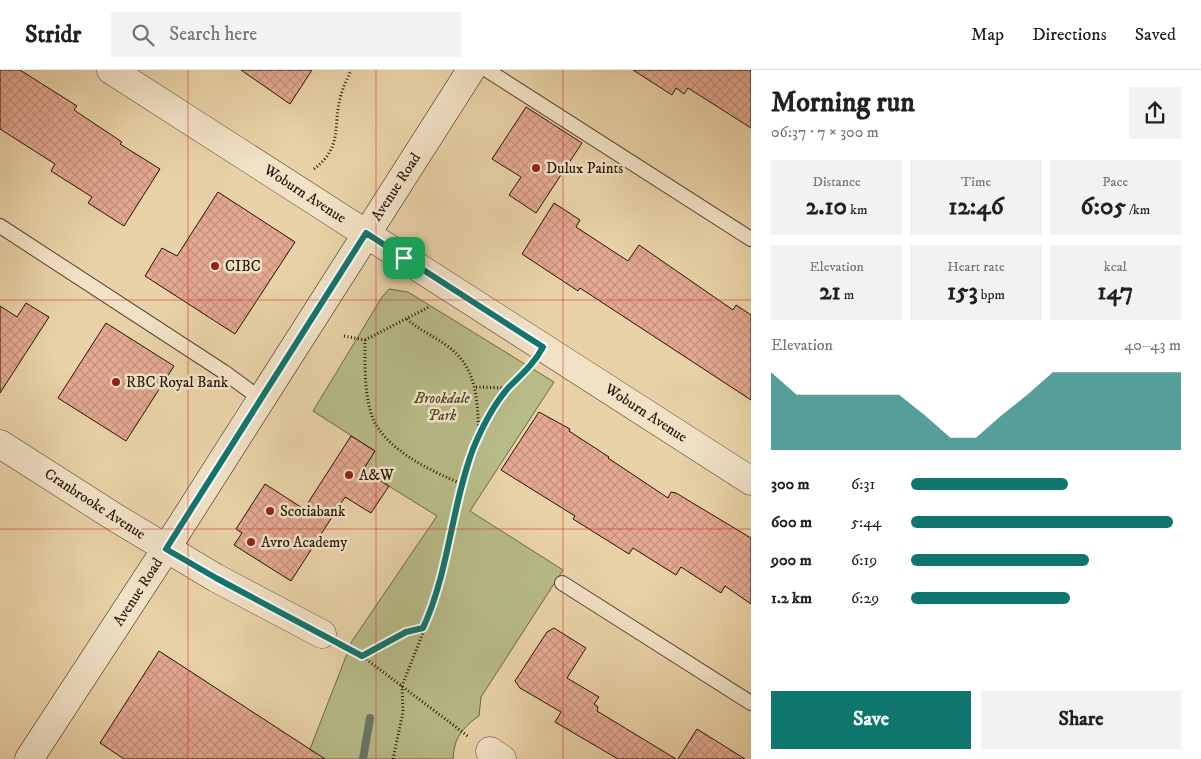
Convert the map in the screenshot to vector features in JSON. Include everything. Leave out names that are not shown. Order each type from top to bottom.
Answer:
[{"type":"street","name":"Woburn Avenue","points":[[111,70],[751,481]]},
{"type":"street","name":"Avenue Road","points":[[29,759],[166,549],[471,70]]},
{"type":"street","name":"Cranbrooke Avenue","points":[[0,444],[166,549],[216,578],[322,634]]},
{"type":"lane","points":[[487,70],[751,239]]},
{"type":"lane","points":[[0,226],[224,372],[261,399]]},
{"type":"lane","points":[[562,584],[751,703]]},
{"type":"path","points":[[314,169],[328,157],[334,146],[341,95],[351,70]]},
{"type":"path","points":[[344,336],[365,340],[432,306],[448,286]]},
{"type":"path","points":[[407,319],[417,329],[450,348],[469,371],[476,387],[479,436]]},
{"type":"path","points":[[365,340],[364,370],[367,396],[371,414],[377,426],[407,456],[437,473],[462,484]]},
{"type":"path","points":[[393,759],[403,712],[402,686],[423,628],[435,602],[462,484],[479,436],[487,418],[508,388],[533,365],[543,347]]},
{"type":"path","points":[[476,387],[508,388]]},
{"type":"path","points":[[362,656],[406,632],[423,628]]},
{"type":"path","points":[[322,634],[362,656],[453,727],[496,755]]},
{"type":"green space","name":"Brookdale Park","points":[[389,289],[408,292],[554,382],[470,511],[563,570],[481,697],[479,716],[460,734],[455,745],[453,759],[303,759],[310,749],[352,641],[437,516],[363,470],[375,451],[313,411],[382,297]]},
{"type":"building","points":[[0,70],[20,70],[77,106],[74,110],[122,142],[120,144],[160,169],[124,226],[88,203],[92,197],[51,171],[55,164],[0,129]]},
{"type":"building","points":[[241,70],[312,70],[290,104]]},
{"type":"building","points":[[633,70],[751,70],[751,128],[688,88],[684,94],[676,88],[672,95]]},
{"type":"building","name":"Dulux Paints","points":[[526,107],[582,143],[536,213],[509,195],[521,177],[492,159]]},
{"type":"building","name":"CIBC","points":[[218,192],[295,242],[235,334],[145,276],[162,248],[177,256]]},
{"type":"building","points":[[554,203],[580,220],[576,227],[628,261],[639,245],[733,310],[736,305],[751,315],[751,400],[580,288],[578,291],[522,254]]},
{"type":"building","points":[[26,303],[49,317],[0,393],[0,306],[17,317]]},
{"type":"building","name":"RBC Royal Bank","points":[[106,323],[174,366],[126,441],[58,398]]},
{"type":"building","points":[[539,412],[570,429],[569,431],[668,498],[671,492],[676,493],[751,538],[751,604],[725,586],[721,593],[681,567],[676,575],[633,548],[629,554],[573,519],[575,516],[501,470]]},
{"type":"building","points":[[351,436],[375,451],[363,470],[389,486],[371,513],[345,497],[291,581],[234,545],[242,533],[236,529],[265,484],[304,509]]},
{"type":"building","points":[[554,628],[586,648],[567,678],[599,697],[594,704],[598,707],[597,711],[676,759],[618,759],[555,722],[561,712],[520,688],[515,681],[547,632]]},
{"type":"building","points":[[159,651],[325,759],[124,759],[100,743]]},
{"type":"building","points":[[697,729],[745,759],[678,759]]},
{"type":"waterway","points":[[363,759],[370,718]]},
{"type":"place","name":"Dulux Paints","points":[[536,168]]},
{"type":"place","name":"CIBC","points":[[215,266]]},
{"type":"place","name":"RBC Royal Bank","points":[[116,382]]},
{"type":"place","name":"A&W","points":[[349,475]]},
{"type":"place","name":"Scotiabank","points":[[270,511]]},
{"type":"place","name":"Avro Academy","points":[[251,542]]},
{"type":"route","points":[[366,233],[404,258],[543,347],[533,365],[508,388],[487,418],[473,450],[462,484],[435,602],[423,628],[406,632],[362,656],[166,549],[366,233]]}]
